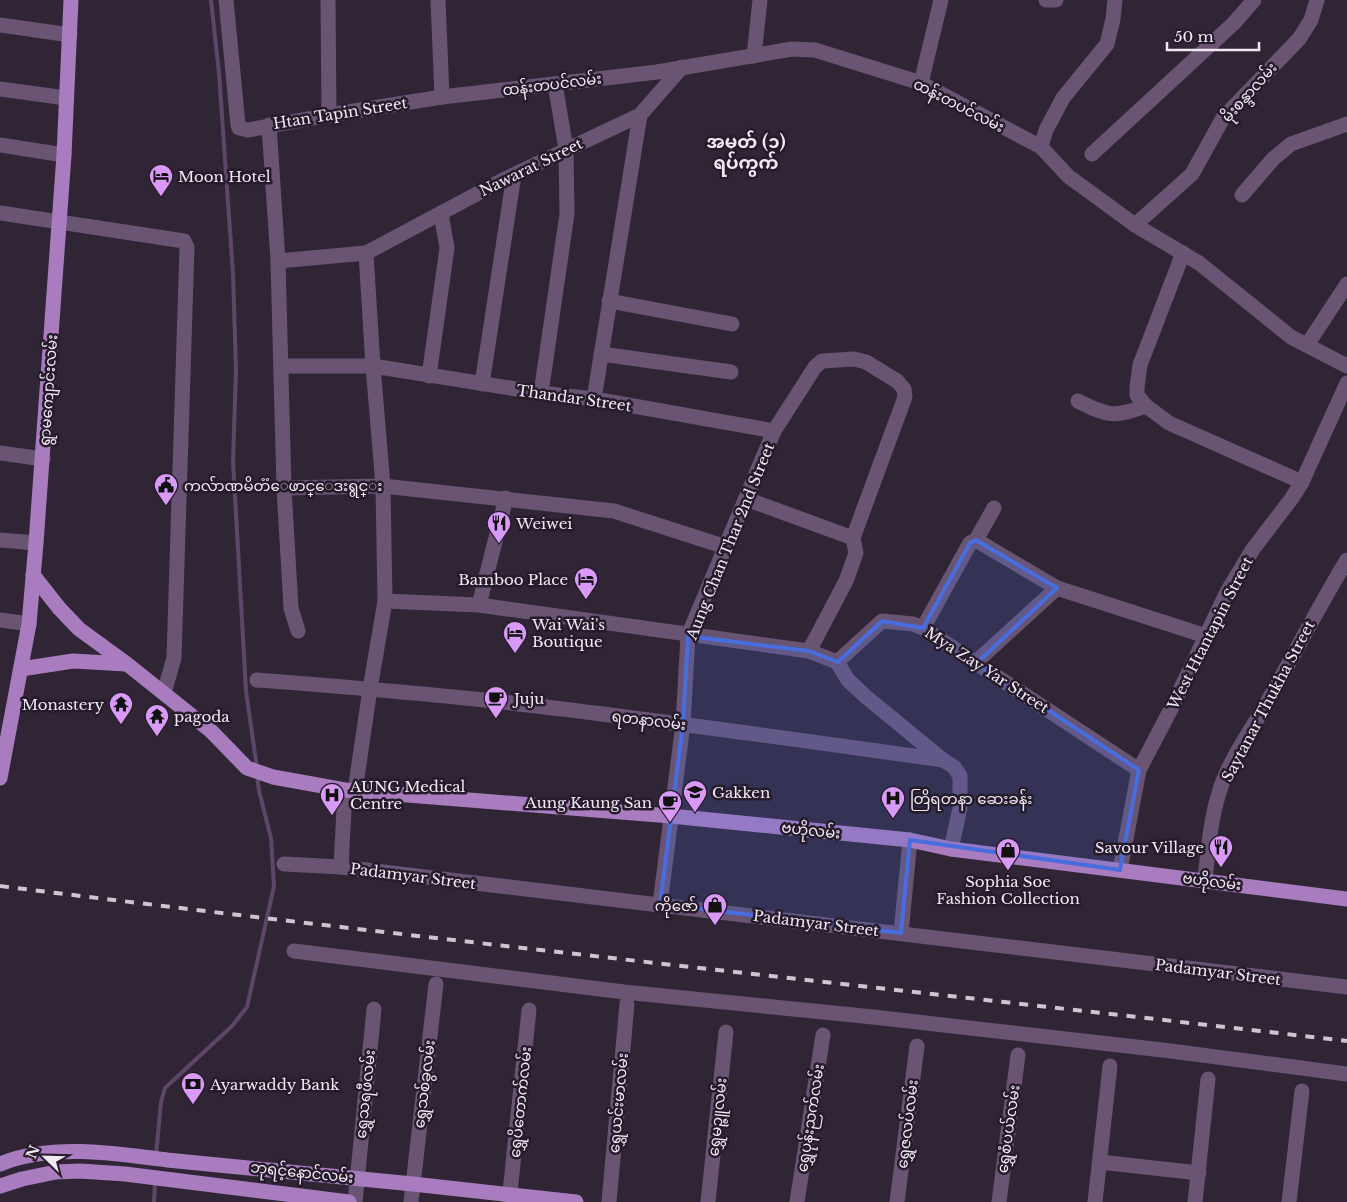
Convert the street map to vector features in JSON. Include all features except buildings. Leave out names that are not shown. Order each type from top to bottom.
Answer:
[{"type":"main road","name":"ရွာမကျောင်းလမ်း","points":[[0,778],[21,669],[33,575],[64,155],[71,0]]},
{"type":"main road","points":[[33,575],[58,608],[79,629],[164,693]]},
{"type":"main road","points":[[21,669],[73,661],[127,664]]},
{"type":"main road","name":"ဗဟိုလမ်း","points":[[164,693],[211,731],[247,768],[272,777],[350,791],[671,816],[910,840],[950,849],[1347,899]]},
{"type":"main road","name":"ဘုရင့်နောင်လမ်း","points":[[0,1164],[27,1156],[61,1151],[128,1154],[167,1160],[413,1184],[510,1198],[576,1202]]},
{"type":"main road","name":"ဘုရင့်နောင်လမ်း","points":[[0,1186],[56,1172],[80,1171],[125,1174],[349,1202]]},
{"type":"street","name":"Htan Tapin Street","points":[[226,0],[239,128],[248,130],[442,97]]},
{"type":"street","points":[[328,0],[329,115]]},
{"type":"street","points":[[438,0],[442,97]]},
{"type":"street","points":[[754,56],[760,0]]},
{"type":"street","points":[[920,83],[940,0]]},
{"type":"street","points":[[1046,0],[1056,0]]},
{"type":"street","points":[[1041,147],[1046,130],[1063,98],[1107,44],[1115,0]]},
{"type":"street","points":[[1092,154],[1234,23],[1254,0]]},
{"type":"street","name":"မိုးစန္ဒာလမ်း","points":[[1135,225],[1192,174],[1223,118],[1299,38],[1311,20],[1317,0]]},
{"type":"street","points":[[0,24],[70,35]]},
{"type":"street","name":"ထန်းတပင်လမ်း","points":[[442,97],[657,72],[792,49],[815,50],[920,83],[1041,147],[1068,176],[1135,225],[1199,263],[1291,337],[1347,366]]},
{"type":"street","name":"Nawarat Street","points":[[366,253],[514,175],[640,115],[682,67]]},
{"type":"street","points":[[541,393],[567,214],[566,149],[555,84]]},
{"type":"street","points":[[0,89],[66,98]]},
{"type":"street","points":[[594,399],[640,115]]},
{"type":"street","points":[[1242,194],[1273,159],[1291,144],[1347,124]]},
{"type":"street","points":[[269,125],[278,261],[284,488],[292,608],[298,630]]},
{"type":"street","points":[[0,145],[64,155]]},
{"type":"street","points":[[482,384],[514,175]]},
{"type":"street","points":[[0,213],[184,241],[187,247],[174,658],[164,693]]},
{"type":"street","points":[[428,376],[447,248],[441,213]]},
{"type":"street","points":[[278,261],[366,253],[383,486],[385,601],[350,791],[341,867]]},
{"type":"street","points":[[1183,253],[1140,365],[1137,395],[1146,406],[1168,423],[1302,482]]},
{"type":"street","points":[[1307,345],[1347,284]]},
{"type":"street","points":[[609,302],[732,324]]},
{"type":"street","points":[[601,354],[731,372]]},
{"type":"street","name":"Aung Chan Thar 2nd Street","points":[[660,904],[683,724],[688,636],[774,431],[814,367],[822,361],[854,359],[866,362],[897,381],[904,389],[905,397],[853,538]]},
{"type":"street","name":"Thandar Street","points":[[280,366],[373,366],[541,393],[594,399],[774,431]]},
{"type":"street","name":"West Htantapin Street","points":[[1120,870],[1139,770],[1171,710],[1227,592],[1253,549],[1302,482],[1347,382]]},
{"type":"street","points":[[1078,401],[1102,413],[1121,414],[1146,406]]},
{"type":"street","points":[[0,453],[43,459]]},
{"type":"street","points":[[284,488],[383,486],[614,511],[726,547]]},
{"type":"street","points":[[479,606],[506,498]]},
{"type":"street","points":[[746,499],[853,538],[856,554],[846,581],[809,651]]},
{"type":"street","points":[[923,628],[970,542],[976,540],[994,508]]},
{"type":"street","points":[[0,540],[36,542]]},
{"type":"street","points":[[976,540],[1057,588],[1206,636]]},
{"type":"street","name":"Saytanar Thukha Street","points":[[1205,880],[1210,828],[1219,793],[1228,771],[1318,608],[1347,560]]},
{"type":"street","points":[[976,662],[1057,588]]},
{"type":"street","points":[[385,601],[479,606],[809,651],[837,662],[848,680],[865,696],[954,767],[960,776],[960,808],[950,849]]},
{"type":"street","points":[[0,620],[28,624]]},
{"type":"street","name":"Mya Zay Yar Street","points":[[837,662],[882,621],[913,624],[923,628],[976,662],[1139,770]]},
{"type":"street","name":"ရတနာလမ်း","points":[[257,680],[526,704],[943,760]]},
{"type":"street","points":[[901,933],[910,840]]},
{"type":"street","name":"Padamyar Street","points":[[284,864],[341,867],[1347,987]]},
{"type":"street","points":[[294,951],[624,992],[873,1017],[1170,1051],[1347,1074]]},
{"type":"street","name":"ရွှေသစ်ခွလမ်း","points":[[411,1202],[436,984]]},
{"type":"street","name":"ရွှေယင်းမာလမ်း","points":[[610,1202],[628,1004]]},
{"type":"street","name":"ရွှေသရဖီလမ်း","points":[[355,1202],[374,1009]]},
{"type":"street","name":"ရွှေပိတောက်လမ်း","points":[[510,1198],[529,1010]]},
{"type":"street","name":"ရွှေမဉ္ဇူလမ်း","points":[[708,1202],[726,1032]]},
{"type":"street","name":"ရွှေပုန်းညက်လမ်း","points":[[797,1202],[823,1034]]},
{"type":"street","name":"ရွှေဇလပ်လမ်း","points":[[897,1202],[917,1046]]},
{"type":"street","name":"ရွှေစံပယ်လမ်း","points":[[999,1202],[1018,1055]]},
{"type":"street","points":[[1095,1202],[1110,1066]]},
{"type":"street","points":[[1195,1202],[1208,1079]]},
{"type":"street","points":[[1289,1202],[1302,1091]]},
{"type":"street","points":[[1100,1162],[1199,1173]]},
{"type":"highlighted area","points":[[976,540],[1057,588],[977,663],[1139,770],[1120,870],[910,840],[901,933],[660,904],[683,724],[688,636],[809,651],[838,662],[882,621],[923,628],[970,543]]},
{"type":"waterway","points":[[211,0],[219,73],[233,274],[236,369],[233,461],[246,691],[257,768]]},
{"type":"waterway","points":[[156,1155],[161,1102],[165,1088],[232,1026],[247,1007],[274,886],[271,838],[259,791],[257,775]]},
{"type":"waterway","points":[[154,1202],[155,1182]]},
{"type":"railway","points":[[0,886],[505,946],[1347,1041]]},
{"type":"place","name":"Moon Hotel","points":[[161,197]]},
{"type":"place","name":"ကလ်ာဏမိတၱေဖာင္ေဒးရွင္း","points":[[166,506]]},
{"type":"place","name":"Weiwei","points":[[499,544]]},
{"type":"place","name":"Bamboo Place","points":[[586,600]]},
{"type":"place","name":"Wai Wai's Boutique","points":[[515,654]]},
{"type":"place","name":"Juju","points":[[496,719]]},
{"type":"place","name":"Monastery","points":[[121,725]]},
{"type":"place","name":"pagoda","points":[[157,737]]},
{"type":"place","name":"Gakken","points":[[695,813]]},
{"type":"place","name":"AUNG Medical Centre","points":[[332,816]]},
{"type":"place","name":"တြိရတနာ ဆေးခန်း","points":[[893,819]]},
{"type":"place","name":"Aung Kaung San","points":[[670,823]]},
{"type":"place","name":"Savour Village","points":[[1221,868]]},
{"type":"place","name":"Sophia Soe Fashion Collection","points":[[1008,871]]},
{"type":"place","name":"ကိုဇော်","points":[[715,926]]},
{"type":"place","name":"Ayarwaddy Bank","points":[[193,1105]]},
{"type":"district","name":"အမှတ် (၁) ရပ်ကွက်","points":[[746,152]]}]
